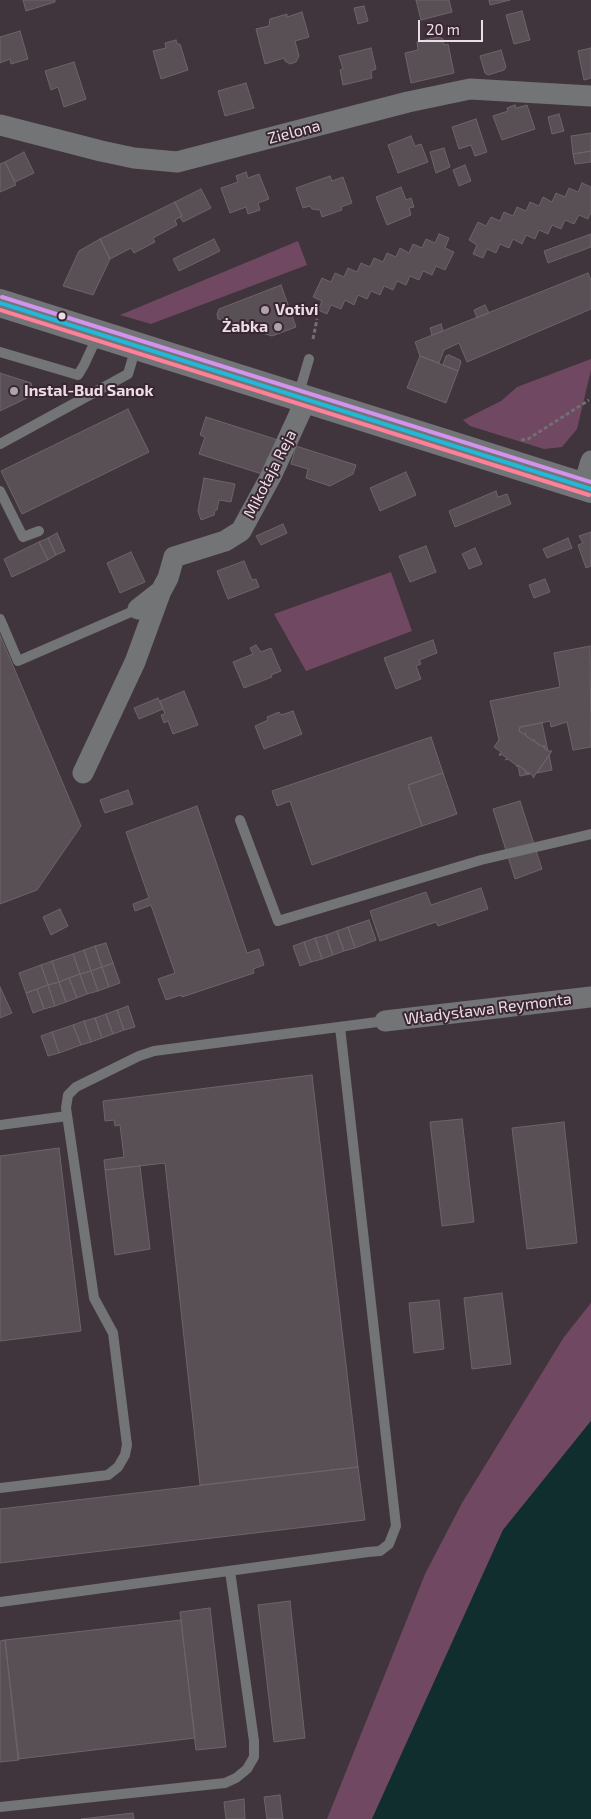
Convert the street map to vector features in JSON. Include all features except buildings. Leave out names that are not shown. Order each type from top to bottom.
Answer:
[{"type":"main road","points":[[0,304],[587,488]]},
{"type":"street","name":"Zielona","points":[[0,124],[100,151],[134,158],[177,162],[408,102],[470,88],[591,96]]},
{"type":"street","name":"Mikołaja Reja","points":[[84,773],[135,662],[161,591],[168,578],[174,557],[225,541],[241,531],[271,476],[302,399]]},
{"type":"street","points":[[587,488],[591,461]]},
{"type":"street","name":"Mikołaja Reja","points":[[138,609],[161,591]]},
{"type":"street","name":"Władysława Reymonta","points":[[386,1021],[591,997]]},
{"type":"lane","points":[[0,352],[78,375],[98,334]]},
{"type":"lane","points":[[0,444],[128,374],[136,346]]},
{"type":"lane","points":[[302,399],[310,359]]},
{"type":"lane","points":[[0,491],[23,537],[39,531]]},
{"type":"lane","points":[[0,619],[18,661],[138,609]]},
{"type":"lane","points":[[240,820],[278,921],[481,860],[591,834]]},
{"type":"lane","points":[[0,1488],[108,1474],[118,1466],[125,1455],[127,1445],[113,1333],[94,1298],[67,1116],[68,1095],[76,1086],[139,1056],[154,1051],[386,1021]]},
{"type":"lane","points":[[0,1602],[380,1550],[389,1544],[396,1526],[340,1027]]},
{"type":"lane","points":[[0,1125],[67,1116]]},
{"type":"lane","points":[[0,1807],[225,1783],[247,1770],[254,1757],[254,1741],[230,1571]]},
{"type":"path","points":[[312,339],[318,319]]},
{"type":"path","points":[[520,440],[528,439],[589,400]]},
{"type":"shaded area","points":[[298,241],[307,265],[151,324],[120,315]]},
{"type":"shaded area","points":[[591,359],[591,370],[577,429],[562,447],[544,449],[470,426],[463,420],[501,401],[517,387]]},
{"type":"shaded area","points":[[391,572],[412,631],[306,671],[274,614]]},
{"type":"shaded area","points":[[591,1303],[591,1421],[503,1530],[372,1819],[327,1819],[425,1574],[462,1503],[564,1337]]},
{"type":"shaded area","points":[[591,1421],[591,1819],[372,1819],[503,1530]]},
{"type":"transit line","points":[[2,297],[591,482]]},
{"type":"transit line","points":[[0,303],[591,489]]},
{"type":"transit line","points":[[0,310],[589,495]]},
{"type":"place","name":"Votivi","points":[[265,310]]},
{"type":"place","name":"Żabka","points":[[278,327]]},
{"type":"place","name":"Instal-Bud Sanok","points":[[14,391]]}]
